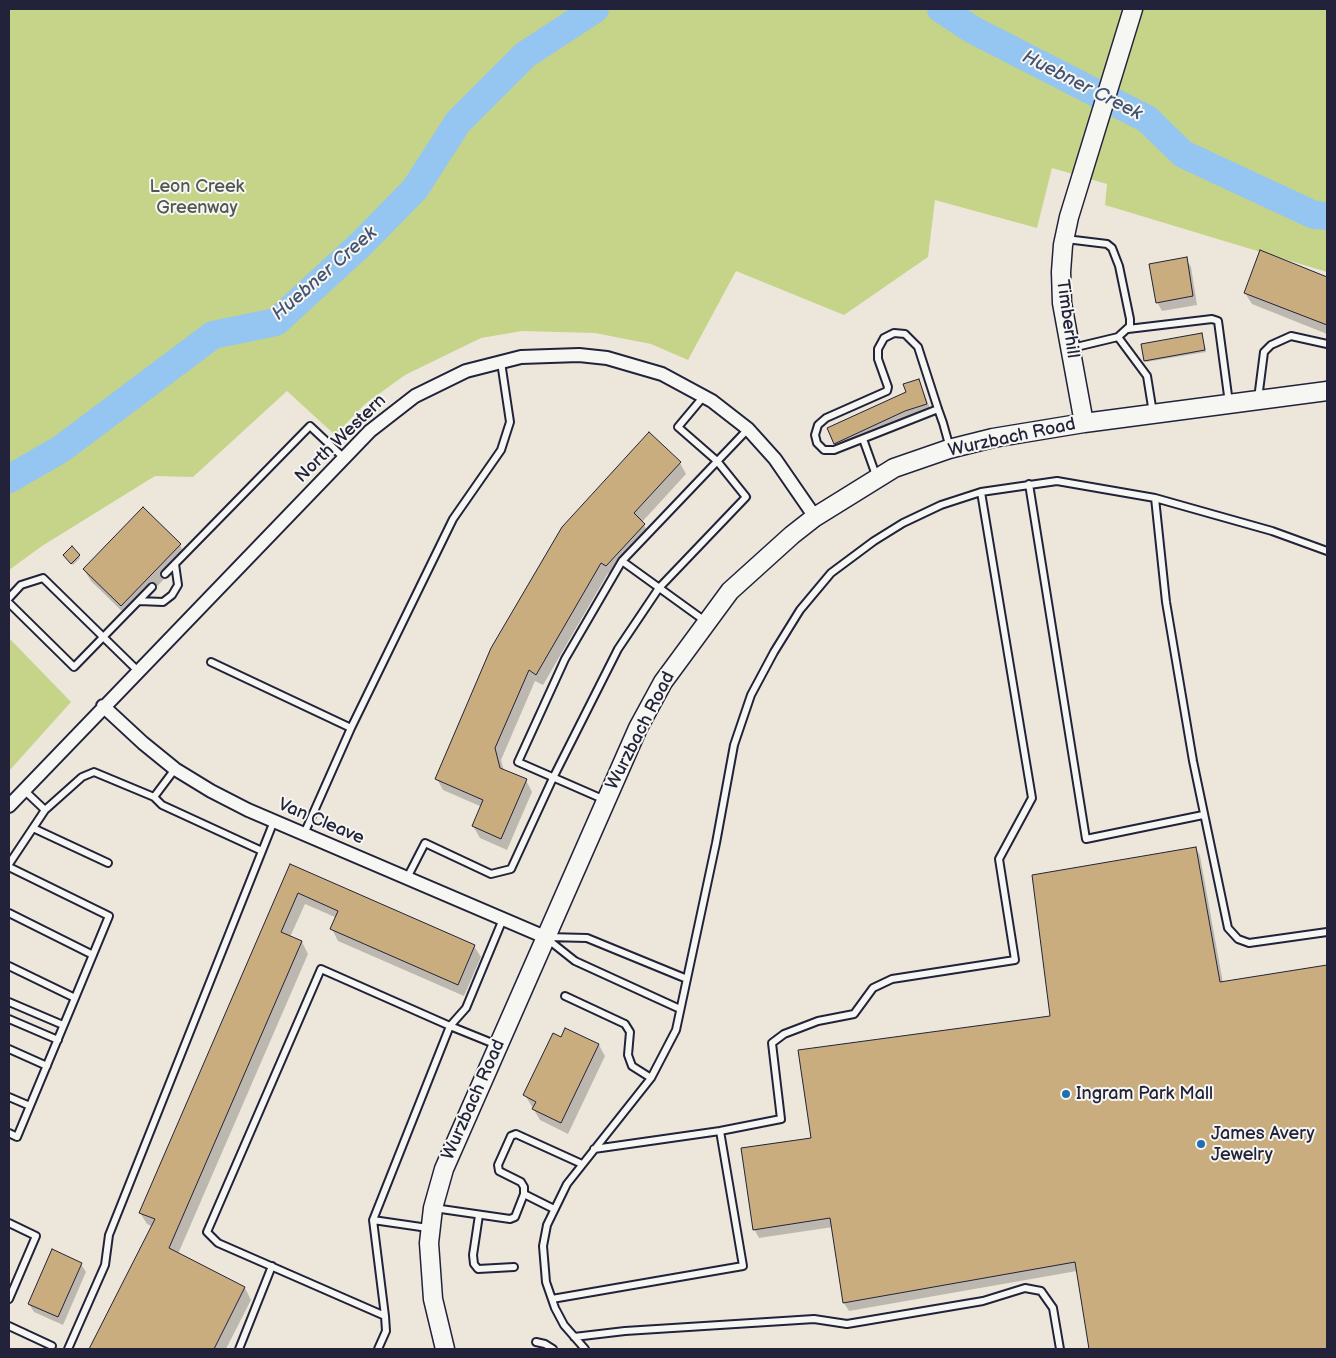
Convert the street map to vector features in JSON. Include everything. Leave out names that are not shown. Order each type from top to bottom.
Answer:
[{"type":"main road","name":"Timberhill","points":[[1084,423],[1062,302],[1061,272],[1065,239],[1086,158],[1133,9]]},
{"type":"main road","name":"Wurzbach Road","points":[[445,1349],[433,1299],[429,1243],[433,1208],[444,1169],[638,728],[663,682],[730,591],[792,535],[815,517],[894,468],[951,449],[993,438],[1084,423],[1327,391]]},
{"type":"street","name":"North Western","points":[[9,806],[384,418],[415,396],[466,371],[501,361],[550,354],[607,358],[662,374],[704,396],[748,429],[775,459],[815,517]]},
{"type":"street","name":"Van Cleave","points":[[104,706],[142,743],[175,769],[211,791],[274,821],[545,938]]},
{"type":"lane","points":[[1065,239],[1106,244],[1112,248],[1119,266],[1130,319],[1128,329]]},
{"type":"lane","points":[[1071,348],[1118,337],[1128,329],[1212,319],[1218,321],[1229,404]]},
{"type":"lane","points":[[938,409],[834,450],[824,450],[817,443],[815,435],[818,425],[826,418],[887,391],[888,387],[878,359],[878,349],[884,338],[894,333],[905,334],[918,347],[951,449]]},
{"type":"lane","points":[[1259,391],[1264,352],[1271,345],[1291,336],[1327,344]]},
{"type":"lane","points":[[1118,337],[1147,376],[1153,414]]},
{"type":"lane","points":[[304,834],[350,728],[453,520],[501,450],[510,422],[501,361]]},
{"type":"lane","points":[[407,878],[425,843],[491,874],[511,869],[553,778],[618,649],[659,588],[746,497],[718,461],[678,427],[704,396]]},
{"type":"lane","points":[[165,574],[310,426],[344,458]]},
{"type":"lane","points":[[606,801],[518,762],[565,659],[622,562],[748,429]]},
{"type":"lane","points":[[863,439],[877,478]]},
{"type":"lane","points":[[585,1349],[564,1325],[552,1299],[544,1267],[543,1246],[547,1225],[566,1184],[651,1078],[676,1030],[716,843],[734,745],[751,695],[774,652],[800,610],[831,573],[861,550],[903,523],[941,505],[980,492],[1057,481],[1155,498],[1272,531],[1327,551]]},
{"type":"lane","points":[[1029,484],[1086,839],[1203,815]]},
{"type":"lane","points":[[594,1148],[720,1131],[781,1118],[772,1043],[784,1034],[818,1022],[854,1014],[873,988],[892,979],[1015,960],[999,859],[1032,798],[980,492]]},
{"type":"lane","points":[[1155,498],[1166,602],[1203,815],[1228,928],[1238,939],[1254,942],[1327,932]]},
{"type":"lane","points":[[622,562],[706,622]]},
{"type":"lane","points":[[139,601],[163,602],[172,595],[178,585],[175,564]]},
{"type":"lane","points":[[9,598],[21,585],[43,578],[138,671]]},
{"type":"lane","points":[[9,603],[74,667],[152,587]]},
{"type":"lane","points":[[211,662],[350,728]]},
{"type":"lane","points":[[154,797],[175,769]]},
{"type":"lane","points":[[9,1133],[17,1136],[109,916],[9,866],[45,810],[82,777],[94,772],[154,797],[162,805],[262,851]]},
{"type":"lane","points":[[24,790],[45,810]]},
{"type":"lane","points":[[68,1349],[105,1265],[109,1235],[274,821]]},
{"type":"lane","points":[[33,828],[108,863]]},
{"type":"lane","points":[[9,913],[93,955]]},
{"type":"lane","points":[[378,1349],[386,1331],[373,1220],[450,1026],[466,1008],[503,919]]},
{"type":"lane","points":[[545,938],[587,938],[687,979]]},
{"type":"lane","points":[[545,938],[575,961],[680,1009]]},
{"type":"lane","points":[[9,966],[75,998]]},
{"type":"lane","points":[[385,1316],[218,1243],[207,1232],[321,969],[498,1045]]},
{"type":"lane","points":[[564,996],[625,1024],[630,1032],[628,1056],[632,1066],[651,1078]]},
{"type":"lane","points":[[9,1002],[63,1025]]},
{"type":"lane","points":[[9,1019],[58,1040]]},
{"type":"lane","points":[[9,1049],[47,1066]]},
{"type":"lane","points":[[9,1097],[30,1106]]},
{"type":"lane","points":[[552,1299],[743,1266],[720,1131]]},
{"type":"lane","points":[[433,1208],[514,1218],[524,1194],[521,1182],[499,1171],[498,1165],[511,1136],[516,1134],[582,1164]]},
{"type":"lane","points":[[524,1194],[554,1209]]},
{"type":"lane","points":[[479,1214],[473,1256],[474,1264],[478,1269],[514,1267]]},
{"type":"lane","points":[[373,1220],[430,1229]]},
{"type":"lane","points":[[9,1223],[36,1236],[9,1299]]},
{"type":"lane","points":[[239,1349],[272,1266]]},
{"type":"lane","points":[[574,1337],[625,1331],[783,1320],[814,1319],[847,1324],[983,1301],[1026,1288],[1041,1291],[1053,1308],[1060,1349]]},
{"type":"lane","points":[[9,1326],[52,1346]]},
{"type":"lane","points":[[536,1342],[545,1344],[553,1349]]},
{"type":"green space","name":"Leon Creek Greenway","points":[[9,9],[1327,9],[1327,272],[1105,205],[1107,184],[1052,168],[1037,228],[935,200],[928,257],[844,315],[736,271],[688,360],[651,344],[595,333],[522,331],[481,338],[405,375],[365,404],[335,435],[287,391],[193,477],[155,476],[42,546],[9,570]]},
{"type":"green space","points":[[9,638],[71,702],[9,771]]},
{"type":"building","points":[[1260,250],[1327,277],[1327,325],[1244,293]]},
{"type":"building","points":[[1187,257],[1193,296],[1156,303],[1149,264]]},
{"type":"building","points":[[1202,333],[1205,350],[1144,361],[1141,344]]},
{"type":"building","points":[[919,379],[927,404],[905,411],[834,444],[827,428],[906,392],[903,384]]},
{"type":"building","points":[[649,432],[681,462],[634,513],[645,524],[606,566],[601,563],[536,675],[529,670],[495,748],[500,768],[527,779],[501,839],[472,826],[483,800],[435,779],[491,648],[562,527]]},
{"type":"building","points":[[143,507],[181,544],[121,606],[83,569]]},
{"type":"building","points":[[72,546],[80,555],[71,564],[63,555]]},
{"type":"building","name":"Ingram Park Mall","points":[[1196,847],[1220,982],[1327,965],[1327,1349],[1089,1349],[1075,1262],[843,1303],[830,1218],[753,1230],[741,1148],[811,1138],[798,1050],[1050,1016],[1032,875]]},
{"type":"building","points":[[290,864],[475,945],[458,985],[330,929],[338,911],[298,893],[281,932],[302,941],[169,1248],[245,1287],[214,1349],[89,1349],[155,1219],[139,1213]]},
{"type":"building","points":[[565,1028],[599,1044],[561,1123],[532,1109],[536,1102],[523,1095],[553,1033],[561,1037]]},
{"type":"building","points":[[52,1249],[82,1263],[58,1317],[28,1304]]},
{"type":"waterway","name":"Huebner Creek","points":[[9,479],[61,449],[213,335],[276,322],[360,245],[415,189],[458,122],[525,55],[595,9]]},
{"type":"waterway","name":"Huebner Creek","points":[[941,9],[973,30],[1147,119],[1183,154],[1314,215],[1327,216]]},
{"type":"place","name":"Ingram Park Mall","points":[[1066,1094]]},
{"type":"place","name":"James Avery Jewelry","points":[[1201,1144]]}]
